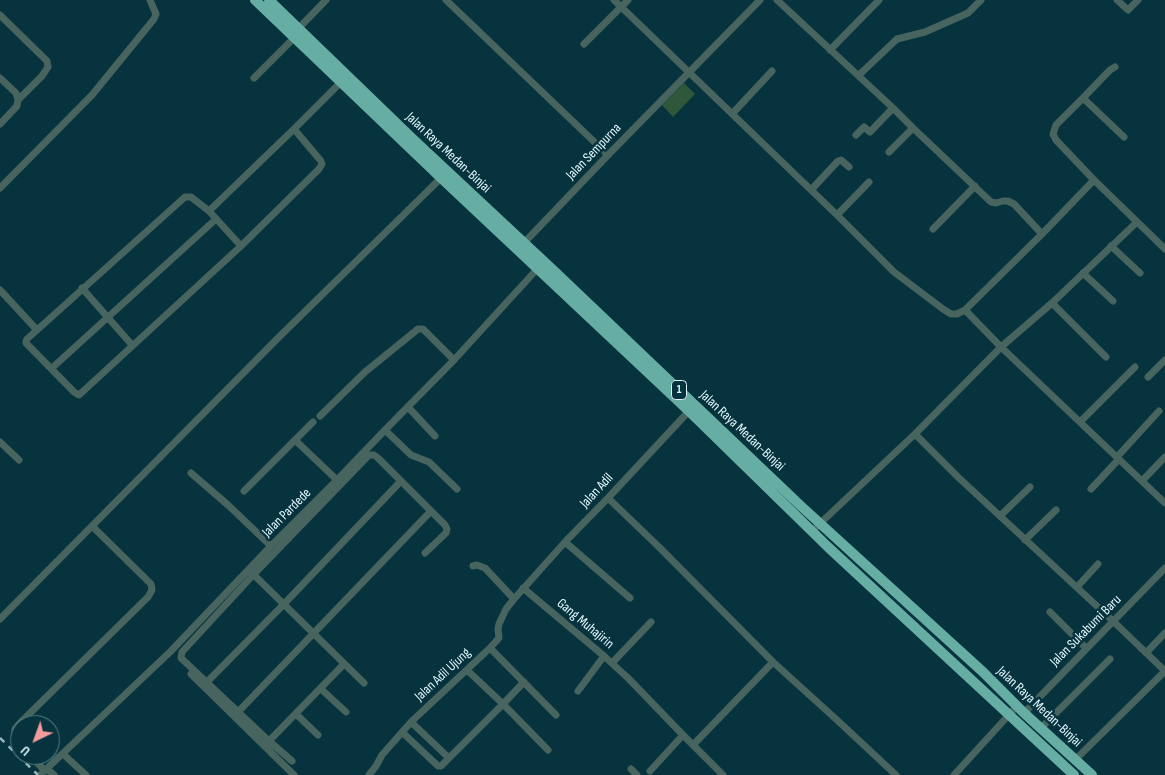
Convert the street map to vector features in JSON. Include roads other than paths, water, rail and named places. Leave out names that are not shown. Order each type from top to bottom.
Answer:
[{"type":"highway","name":"Jalan Raya Medan-Binjai","points":[[255,0],[295,33],[414,140],[812,531],[1074,775]]},
{"type":"highway","name":"Jalan Raya Medan-Binjai","points":[[272,1],[295,33]]},
{"type":"highway","name":"Jalan Raya Medan-Binjai","points":[[344,78],[441,178],[521,246]]},
{"type":"highway","name":"Jalan Raya Medan-Binjai","points":[[540,265],[1092,775]]},
{"type":"highway","points":[[863,579],[871,571]]},
{"type":"street","points":[[0,188],[92,95],[154,19],[156,14],[150,0]]},
{"type":"street","points":[[254,78],[326,0]]},
{"type":"street","points":[[446,0],[608,155]]},
{"type":"street","points":[[614,0],[894,272],[951,314],[957,314],[965,310],[1094,180]]},
{"type":"street","points":[[584,44],[628,0]]},
{"type":"street","name":"Jalan Sempurna","points":[[521,246],[760,0]]},
{"type":"street","points":[[777,0],[991,202],[1008,201],[1014,204],[1042,234]]},
{"type":"street","points":[[830,50],[879,0]]},
{"type":"street","points":[[859,76],[896,39],[925,32],[962,16],[968,13],[981,0]]},
{"type":"street","points":[[1118,0],[1128,10],[1138,0]]},
{"type":"street","points":[[0,15],[47,61],[48,67],[45,72],[18,100]]},
{"type":"street","points":[[1115,67],[1056,125],[1053,134],[1056,140],[1094,180],[1165,249]]},
{"type":"street","points":[[732,114],[772,71]]},
{"type":"street","points":[[0,78],[16,93],[18,100],[17,106],[0,124]]},
{"type":"street","points":[[209,211],[344,78]]},
{"type":"street","points":[[1083,98],[1124,137]]},
{"type":"street","points":[[856,135],[864,127],[870,132],[893,108]]},
{"type":"street","points":[[889,152],[913,128]]},
{"type":"street","points":[[241,246],[209,211],[192,197],[185,197],[82,288],[27,339],[26,343],[79,395],[241,246],[319,169],[322,164],[321,161],[294,129]]},
{"type":"street","points":[[811,190],[838,161],[841,160],[849,167]]},
{"type":"street","points":[[0,619],[277,339],[441,178]]},
{"type":"street","points":[[837,215],[869,182]]},
{"type":"street","points":[[933,229],[975,186]]},
{"type":"street","points":[[52,368],[216,219]]},
{"type":"street","points":[[812,531],[915,434],[1001,348],[1052,303],[1137,222]]},
{"type":"street","points":[[1111,246],[1140,272]]},
{"type":"street","name":"Jalan Pardede","points":[[44,771],[170,652],[251,572],[271,546],[454,360],[540,265]]},
{"type":"street","points":[[1083,273],[1114,301]]},
{"type":"street","points":[[82,288],[132,345]]},
{"type":"street","points":[[0,290],[37,330]]},
{"type":"street","points":[[1052,303],[1106,358]]},
{"type":"street","points":[[965,310],[1001,348],[1164,501]]},
{"type":"street","points":[[320,416],[366,372],[418,329],[423,329],[454,360]]},
{"type":"street","points":[[1148,377],[1165,360]]},
{"type":"street","points":[[1080,422],[1135,366]]},
{"type":"street","points":[[408,407],[436,436]]},
{"type":"street","name":"Jalan Adil","points":[[523,588],[689,410]]},
{"type":"street","points":[[1091,489],[1159,412]]},
{"type":"street","points":[[244,490],[313,422]]},
{"type":"street","points":[[385,430],[411,455],[429,462],[457,489]]},
{"type":"street","points":[[915,434],[959,478],[1165,671],[1076,759]]},
{"type":"street","points":[[295,440],[337,480]]},
{"type":"street","points":[[0,442],[19,460]]},
{"type":"street","points":[[292,761],[181,658],[181,654],[251,572],[369,455],[374,455],[378,458],[445,525],[446,533],[424,553]]},
{"type":"street","points":[[1142,481],[1165,457]]},
{"type":"street","points":[[191,473],[271,546]]},
{"type":"street","points":[[207,682],[402,481]]},
{"type":"street","points":[[1000,516],[1030,487]]},
{"type":"street","points":[[608,498],[772,662],[896,775]]},
{"type":"street","points":[[238,712],[431,510]]},
{"type":"street","points":[[1025,540],[1056,510]]},
{"type":"street","points":[[28,715],[148,597],[152,590],[151,584],[92,526]]},
{"type":"street","points":[[565,542],[630,598]]},
{"type":"street","points":[[1077,587],[1098,564]]},
{"type":"street","points":[[473,566],[477,565],[485,568],[514,599]]},
{"type":"street","name":"Jalan Sukabumi Baru","points":[[954,775],[1008,714],[1020,709],[1086,648],[1165,568]]},
{"type":"street","points":[[251,572],[364,683]]},
{"type":"street","name":"Jalan Adil Ujung","points":[[368,775],[382,755],[411,722],[499,638],[498,624],[506,609],[523,588]]},
{"type":"street","name":"Gang Muhajirin","points":[[523,588],[612,663],[724,775]]},
{"type":"street","points":[[1050,612],[1086,648]]},
{"type":"street","points":[[612,663],[651,622]]},
{"type":"street","points":[[1146,653],[1165,633]]},
{"type":"street","points":[[490,648],[556,714]]},
{"type":"street","points":[[170,652],[294,775]]},
{"type":"street","points":[[578,691],[604,656]]},
{"type":"street","points":[[1041,728],[1110,659]]},
{"type":"street","points":[[693,745],[772,662]]},
{"type":"street","points":[[269,741],[344,664]]},
{"type":"street","points":[[467,670],[548,750]]},
{"type":"street","points":[[402,732],[438,766],[441,766],[524,682]]},
{"type":"street","points":[[321,689],[346,712]]},
{"type":"street","points":[[296,714],[318,735]]},
{"type":"street","points":[[411,722],[449,758]]},
{"type":"street","points":[[650,771],[683,735]]},
{"type":"street","points":[[62,754],[86,775]]},
{"type":"street","points":[[631,769],[637,775]]},
{"type":"street","points":[[44,771],[54,775]]},
{"type":"railway","points":[[0,738],[38,775]]}]
